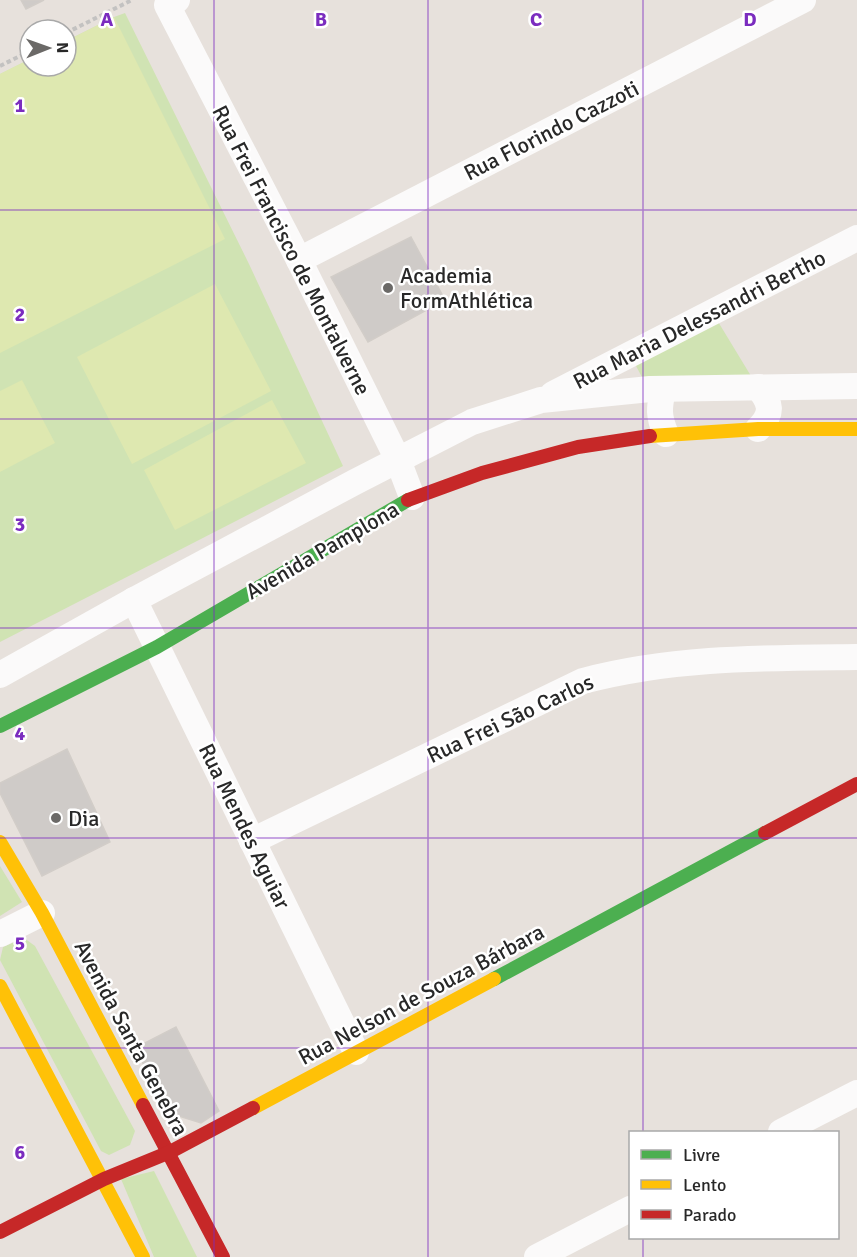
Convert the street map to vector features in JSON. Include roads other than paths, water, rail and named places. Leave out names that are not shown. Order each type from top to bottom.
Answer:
[{"type":"street","name":"Rua Florindo Cazzoti","points":[[299,260],[803,0]]},
{"type":"street","name":"Rua Frei Francisco de Montalverne","points":[[172,3],[398,460],[412,497]]},
{"type":"street","name":"Rua Maria Delessandri Bertho","points":[[541,400],[857,238]]},
{"type":"street","name":"Avenida Pamplona","points":[[0,675],[134,600],[472,422],[541,400],[663,389],[857,386]]},
{"type":"street","points":[[758,387],[768,399],[769,413],[765,422],[758,429]]},
{"type":"street","points":[[663,389],[659,419],[666,434]]},
{"type":"street","name":"Avenida Pamplona","points":[[0,726],[157,647],[412,497],[482,473],[578,447],[666,434],[758,429],[857,429]]},
{"type":"street","name":"Rua Mendes Aguiar","points":[[134,600],[356,1052]]},
{"type":"street","name":"Rua Frei São Carlos","points":[[252,841],[583,681],[622,671],[714,659],[857,657]]},
{"type":"street","name":"Rua Nelson de Souza Bárbara","points":[[0,1232],[104,1179],[170,1152],[857,784]]},
{"type":"street","name":"Avenida Santa Genebra","points":[[0,842],[42,913],[170,1152],[223,1257]]},
{"type":"street","points":[[0,934],[42,913]]},
{"type":"street","points":[[0,986],[104,1179],[143,1257]]},
{"type":"street","points":[[0,1019],[21,1026]]},
{"type":"street","points":[[783,1131],[857,1093]]},
{"type":"street","points":[[537,1257],[629,1210]]},
{"type":"place","name":"Academia FormAthlética","points":[[388,288]]},
{"type":"place","name":"Dia","points":[[56,818]]}]
